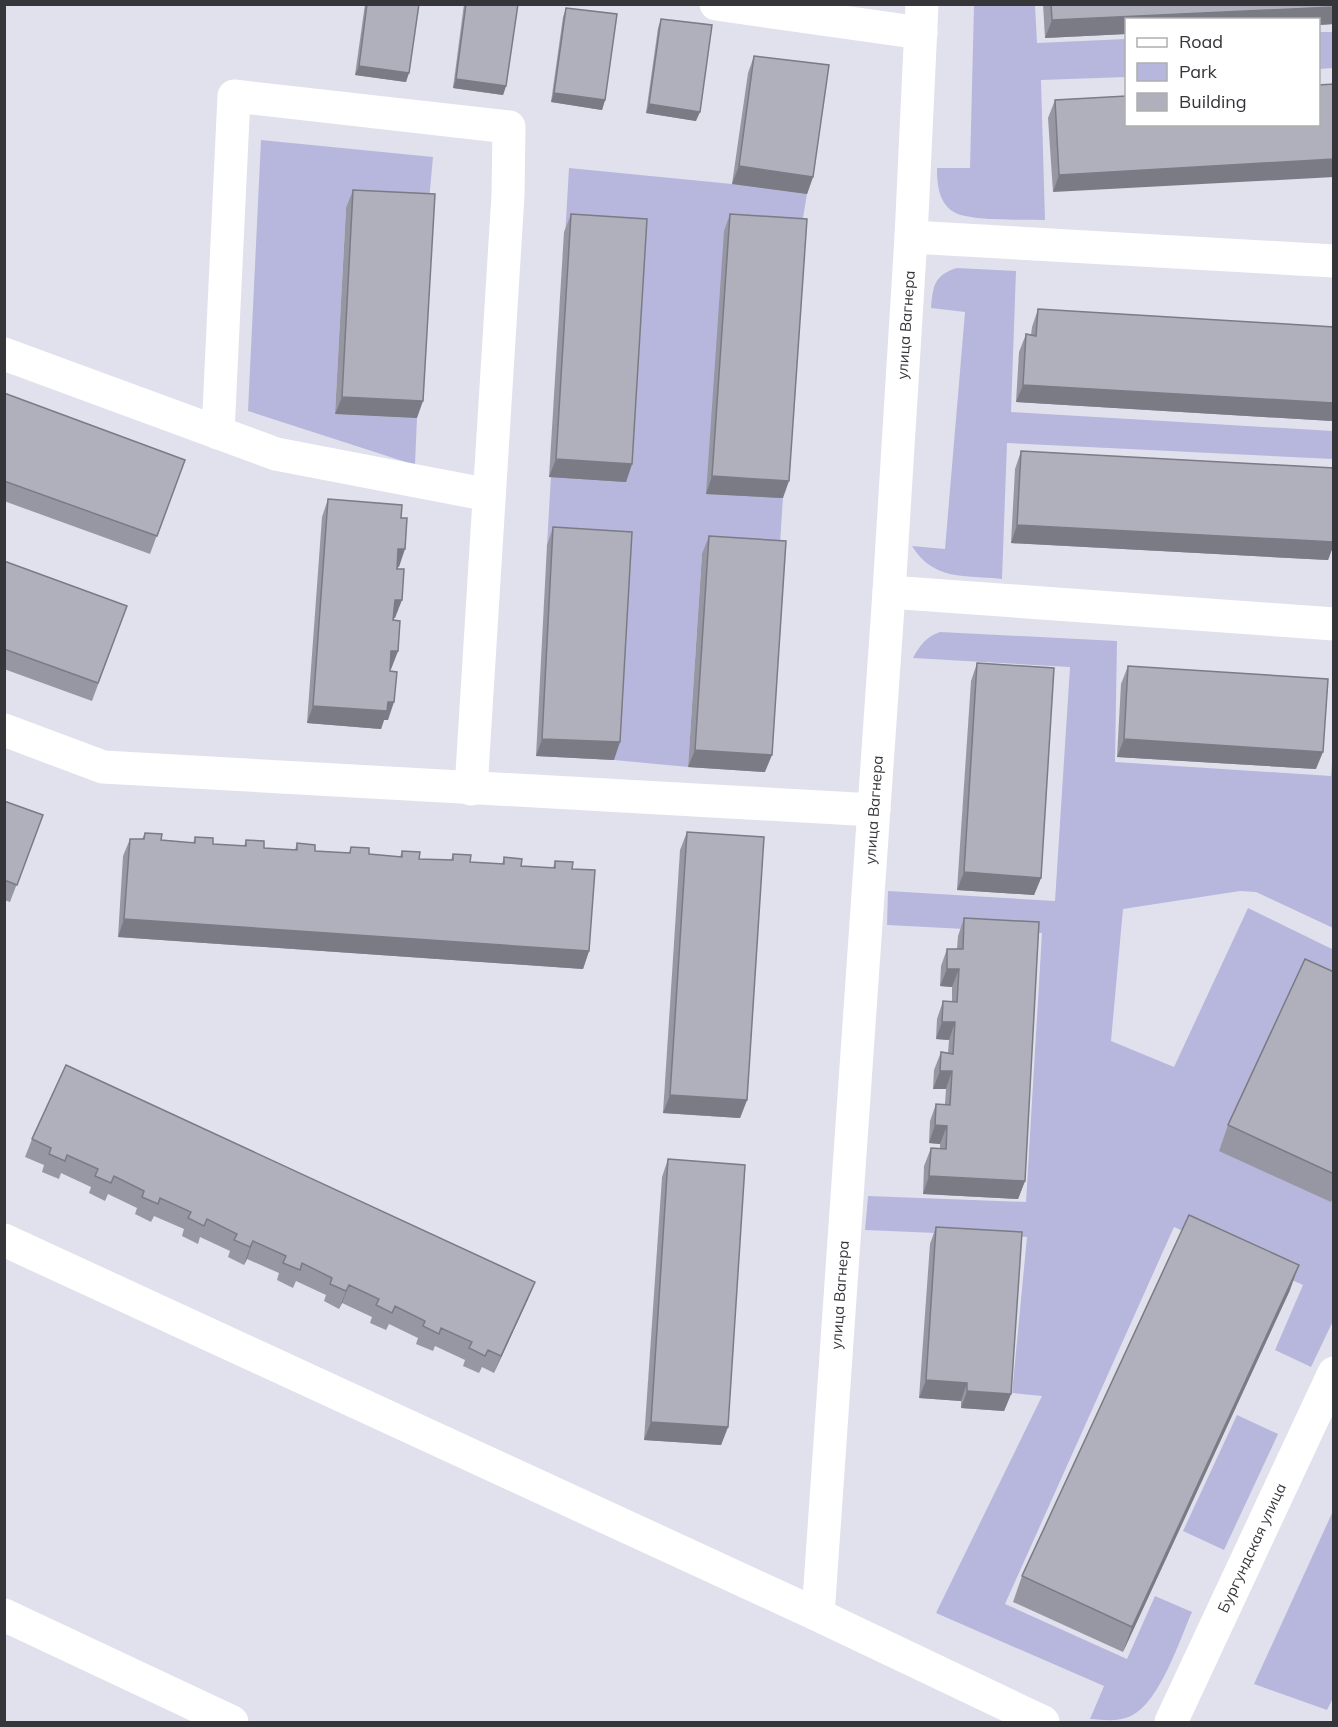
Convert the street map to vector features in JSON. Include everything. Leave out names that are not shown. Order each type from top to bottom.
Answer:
[{"type":"street","points":[[716,4],[922,19]]},
{"type":"street","name":"улица Вагнера","points":[[818,1615],[889,592],[922,19]]},
{"type":"street","points":[[218,433],[234,96],[509,127],[508,195],[471,789]]},
{"type":"street","points":[[911,237],[1334,261]]},
{"type":"street","points":[[4,354],[276,454],[489,495]]},
{"type":"street","points":[[889,592],[1334,624]]},
{"type":"street","points":[[4,730],[103,766],[471,789],[874,810]]},
{"type":"street","points":[[4,1240],[818,1615],[1043,1722]]},
{"type":"street","name":"Бургундская улица","points":[[1171,1722],[1334,1372]]},
{"type":"street","points":[[4,1615],[232,1722]]},
{"type":"green space","points":[[974,5],[1035,5],[1037,43],[1125,39],[1125,77],[1041,80],[1045,220],[970,217],[952,211],[941,197],[937,168],[970,168]]},
{"type":"green space","points":[[1320,32],[1333,32],[1333,68],[1320,69]]},
{"type":"green space","points":[[261,140],[433,157],[428,212],[346,208],[335,414],[417,418],[415,465],[248,411]]},
{"type":"green space","points":[[569,168],[807,194],[800,236],[779,559],[702,554],[688,767],[614,760],[625,550],[547,545]]},
{"type":"green space","points":[[957,268],[1016,271],[1011,412],[1333,431],[1333,459],[1007,443],[1002,579],[963,576],[940,571],[920,557],[912,546],[945,549],[965,312],[931,308],[936,282],[944,274]]},
{"type":"green space","points":[[940,632],[1117,641],[1115,762],[1331,776],[1333,747],[1333,928],[1256,892],[1240,891],[1123,909],[1111,1041],[1174,1067],[1248,908],[1334,950],[1334,1319],[1311,1367],[1275,1350],[1303,1285],[1174,1227],[1005,1604],[1127,1659],[1155,1596],[1192,1612],[1160,1685],[1141,1709],[1121,1719],[1090,1719],[1104,1686],[936,1613],[1042,1396],[1012,1393],[1027,1237],[865,1230],[868,1196],[1026,1202],[1042,933],[887,925],[888,891],[1055,901],[1070,667],[913,658],[924,642]]},
{"type":"green space","points":[[1237,1415],[1278,1434],[1224,1550],[1183,1531]]},
{"type":"green space","points":[[1333,1511],[1334,1696],[1327,1710],[1254,1684]]},
{"type":"building","points":[[367,4],[419,4],[409,73],[359,66]]},
{"type":"building","points":[[466,4],[518,4],[506,86],[456,79]]},
{"type":"building","points":[[1051,4],[1334,4],[1334,7],[1052,20]]},
{"type":"building","points":[[566,8],[617,14],[605,100],[554,93]]},
{"type":"building","points":[[661,19],[712,25],[700,112],[649,104]]},
{"type":"building","points":[[754,56],[829,65],[813,177],[739,166]]},
{"type":"building","points":[[1334,84],[1334,159],[1059,175],[1055,100],[1125,96],[1125,126],[1320,126],[1320,85]]},
{"type":"building","points":[[353,190],[435,194],[423,401],[342,397]]},
{"type":"building","points":[[571,214],[647,219],[632,464],[556,459]]},
{"type":"building","points":[[730,214],[807,219],[789,481],[712,476]]},
{"type":"building","points":[[1038,309],[1334,327],[1334,403],[1023,385],[1026,334],[1036,336]]},
{"type":"building","points":[[4,393],[185,460],[157,536],[4,481]]},
{"type":"building","points":[[1021,451],[1334,468],[1334,542],[1017,525]]},
{"type":"building","points":[[328,499],[402,505],[401,518],[407,518],[405,549],[398,549],[397,569],[404,569],[402,600],[395,600],[393,620],[400,621],[398,651],[391,651],[390,671],[397,672],[394,702],[388,702],[387,711],[313,706]]},
{"type":"building","points":[[553,527],[632,532],[620,742],[542,739]]},
{"type":"building","points":[[709,536],[786,541],[772,755],[695,750]]},
{"type":"building","points":[[4,561],[127,606],[98,683],[4,649]]},
{"type":"building","points":[[977,663],[1054,668],[1041,878],[964,872]]},
{"type":"building","points":[[1128,666],[1328,679],[1323,752],[1124,739]]},
{"type":"building","points":[[4,801],[43,815],[17,885],[4,880]]},
{"type":"building","points":[[687,832],[764,837],[747,1100],[670,1095]]},
{"type":"building","points":[[145,833],[162,834],[161,840],[195,843],[195,837],[213,838],[213,844],[246,846],[246,840],[264,841],[264,848],[297,850],[297,843],[315,845],[315,851],[350,853],[351,847],[369,848],[369,854],[402,857],[402,851],[420,852],[419,859],[453,860],[453,854],[471,855],[470,862],[504,864],[504,857],[522,859],[521,866],[555,868],[555,861],[573,862],[572,869],[595,870],[589,951],[124,919],[130,839],[144,839]]},
{"type":"building","points":[[964,918],[1039,922],[1025,1181],[929,1176],[931,1148],[946,1149],[947,1126],[935,1125],[936,1104],[950,1105],[952,1071],[940,1071],[941,1052],[953,1054],[955,1022],[942,1022],[943,1001],[957,1002],[959,969],[947,969],[947,949],[963,949]]},
{"type":"building","points":[[1305,959],[1334,972],[1334,1174],[1228,1125]]},
{"type":"building","points":[[66,1065],[535,1282],[501,1356],[488,1350],[485,1356],[469,1348],[472,1342],[441,1328],[439,1334],[423,1326],[425,1321],[395,1306],[392,1313],[376,1305],[379,1299],[349,1285],[346,1291],[330,1284],[332,1278],[302,1263],[300,1270],[283,1263],[286,1256],[253,1241],[250,1247],[234,1240],[237,1234],[207,1219],[204,1226],[188,1218],[191,1212],[160,1198],[158,1204],[142,1197],[144,1191],[114,1176],[111,1183],[95,1176],[98,1169],[67,1155],[65,1161],[49,1154],[51,1148],[32,1139]]},
{"type":"building","points":[[668,1159],[745,1165],[728,1427],[651,1422]]},
{"type":"building","points":[[1189,1215],[1299,1265],[1132,1627],[1022,1576]]},
{"type":"building","points":[[936,1227],[1022,1232],[1011,1394],[967,1391],[967,1383],[926,1380]]}]
